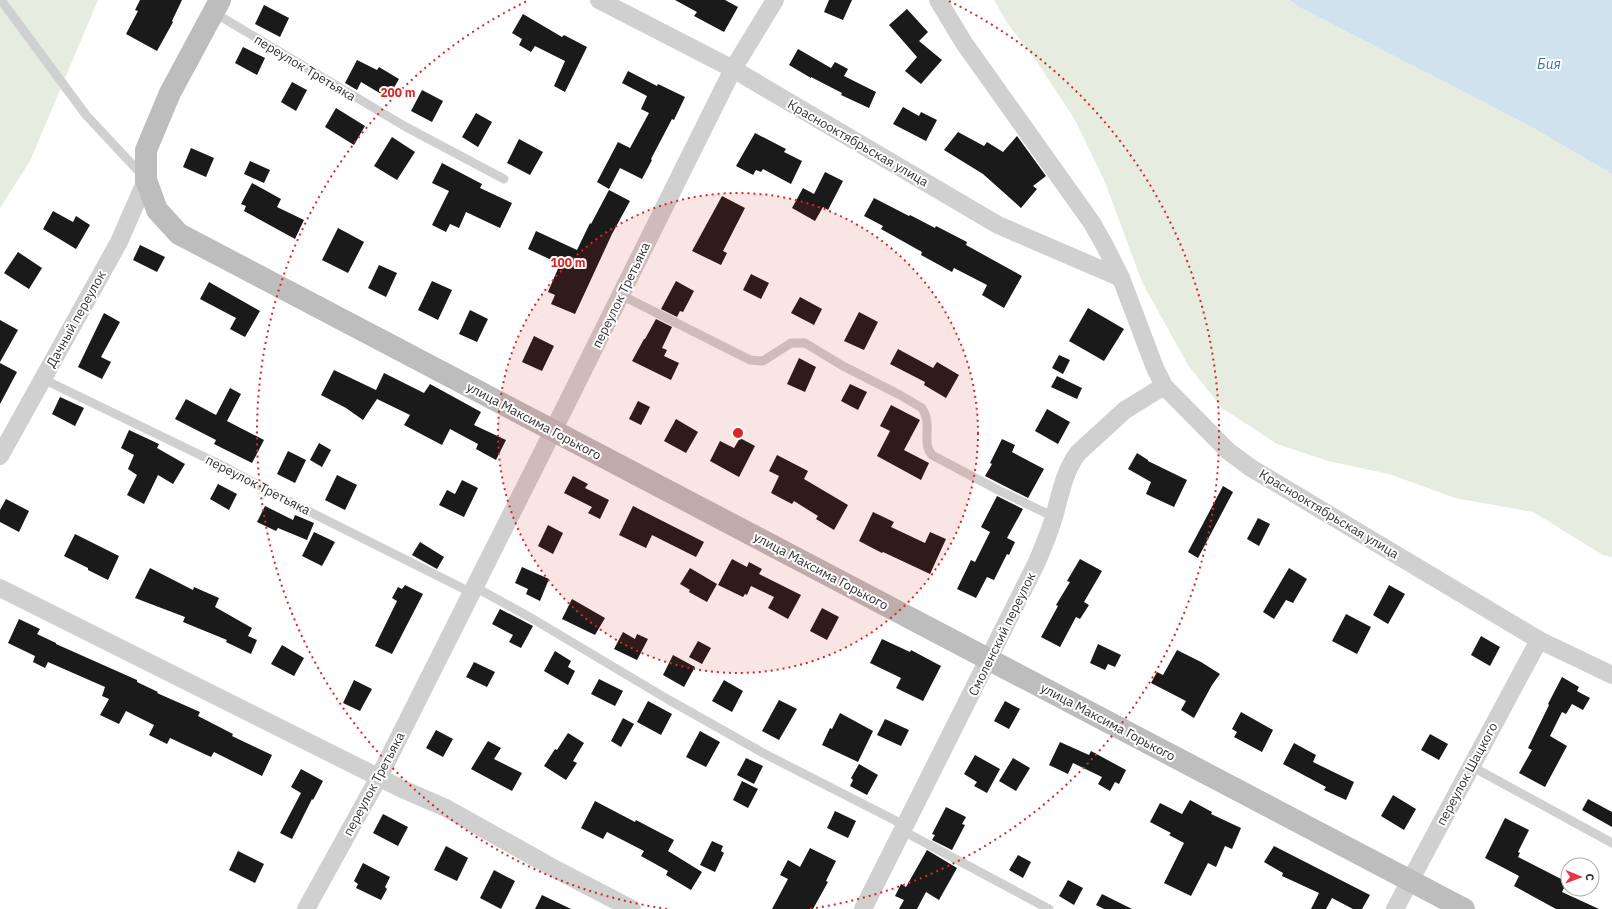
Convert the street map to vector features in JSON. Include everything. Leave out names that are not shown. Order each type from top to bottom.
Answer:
[{"type":"main road","name":"Дачный переулок","points":[[179,234],[157,210],[146,180],[146,150],[170,93],[217,6]]},
{"type":"main road","name":"улица Максима Горького","points":[[179,234],[1464,909]]},
{"type":"street","name":"Краснооктябрьская улица","points":[[599,0],[733,69],[998,225],[1121,278]]},
{"type":"street","name":"переулок Третьяка","points":[[306,909],[379,777],[733,69],[775,0]]},
{"type":"street","name":"Краснооктябрьская улица","points":[[938,0],[964,43],[1092,223],[1121,278],[1155,368],[1164,386],[1228,451],[1251,468],[1539,640],[1612,675]]},
{"type":"street","name":"Дачный переулок","points":[[0,456],[119,242],[146,180]]},
{"type":"street","name":"Смоленский переулок","points":[[863,909],[905,828],[1036,564],[1054,517],[1068,469],[1078,453],[1125,410],[1164,386]]},
{"type":"street","points":[[0,588],[379,777],[446,808],[557,870],[632,909]]},
{"type":"street","name":"переулок Шацкого","points":[[1395,909],[1539,640]]},
{"type":"lane","points":[[1,0],[86,115],[146,180]]},
{"type":"lane","name":"переулок Третьяка","points":[[217,6],[400,124],[504,179]]},
{"type":"lane","points":[[621,295],[750,360],[762,361],[791,343],[805,343],[922,408],[927,418],[928,451],[932,456],[1054,517]]},
{"type":"lane","name":"переулок Третьяка","points":[[43,379],[225,467],[286,500],[422,569],[473,590]]},
{"type":"lane","points":[[473,590],[539,623],[669,700],[765,754],[905,828],[1049,909]]},
{"type":"lane","points":[[1471,766],[1612,843]]},
{"type":"shaded area","points":[[0,0],[98,0],[30,161],[0,208]]},
{"type":"shaded area","points":[[994,0],[1290,0],[1299,7],[1530,126],[1612,174],[1612,557],[1603,555],[1533,512],[1455,498],[1389,474],[1328,461],[1277,444],[1222,408],[1188,365],[1142,282],[1105,182],[1075,120],[1039,65],[1008,24]]},
{"type":"water","name":"Бия","points":[[1290,0],[1612,0],[1612,174],[1530,126],[1299,7]]},
{"type":"building","points":[[140,0],[182,0],[172,21],[173,22],[157,51],[126,34],[138,11],[135,10]]},
{"type":"building","points":[[675,0],[725,0],[738,7],[724,32],[694,16],[697,12]]},
{"type":"building","points":[[829,0],[852,0],[843,20],[824,12]]},
{"type":"building","points":[[264,5],[289,18],[280,37],[255,24]]},
{"type":"building","points":[[907,9],[928,32],[919,41],[942,60],[921,84],[905,71],[917,57],[889,25]]},
{"type":"building","points":[[523,14],[562,37],[564,35],[587,47],[565,92],[554,86],[565,61],[535,46],[531,52],[519,45],[522,39],[512,33]]},
{"type":"building","points":[[243,47],[265,58],[257,75],[235,63]]},
{"type":"building","points":[[798,49],[831,68],[835,62],[848,69],[844,76],[876,92],[869,108],[841,95],[842,93],[811,78],[789,65]]},
{"type":"building","points":[[357,60],[377,70],[379,67],[399,79],[388,98],[361,82],[357,90],[345,83]]},
{"type":"building","points":[[628,71],[657,86],[658,84],[685,97],[674,120],[672,119],[651,159],[652,160],[642,179],[620,168],[609,189],[597,182],[618,142],[630,148],[649,113],[641,109],[647,96],[622,83]]},
{"type":"building","points":[[292,82],[307,90],[296,111],[281,102]]},
{"type":"building","points":[[422,90],[443,101],[432,122],[411,111]]},
{"type":"building","points":[[903,107],[919,116],[921,112],[937,120],[926,141],[893,124]]},
{"type":"building","points":[[336,108],[365,126],[354,145],[325,127]]},
{"type":"building","points":[[476,113],[492,122],[478,147],[462,137]]},
{"type":"building","points":[[958,132],[984,146],[987,142],[1003,152],[1017,136],[1046,176],[1033,186],[1037,189],[1021,208],[983,174],[944,150]]},
{"type":"building","points":[[755,133],[786,149],[784,152],[802,161],[791,184],[763,169],[761,172],[756,170],[753,175],[736,166]]},
{"type":"building","points":[[392,137],[415,152],[397,180],[374,166]]},
{"type":"building","points":[[519,139],[543,152],[530,175],[507,163]]},
{"type":"building","points":[[191,148],[214,158],[206,177],[183,167]]},
{"type":"building","points":[[250,161],[270,170],[264,183],[244,174]]},
{"type":"building","points":[[442,163],[482,184],[480,188],[512,203],[500,228],[466,212],[459,228],[450,224],[446,232],[432,225],[449,191],[432,183]]},
{"type":"building","points":[[825,172],[843,181],[828,210],[823,207],[815,221],[792,208],[803,188],[814,194]]},
{"type":"building","points":[[252,183],[281,199],[277,207],[304,220],[295,239],[244,211],[246,206],[241,204]]},
{"type":"building","points":[[609,190],[630,201],[612,234],[575,314],[551,304],[555,295],[548,292],[560,264],[528,249],[536,231],[577,250],[590,223],[591,224]]},
{"type":"building","points":[[722,196],[745,208],[723,251],[727,253],[721,265],[692,251]]},
{"type":"building","points":[[874,198],[909,216],[910,215],[935,228],[936,226],[967,242],[966,245],[1022,276],[1004,308],[982,295],[987,285],[954,268],[952,272],[921,255],[922,252],[881,229],[883,226],[864,216]]},
{"type":"building","points":[[53,211],[73,222],[76,216],[90,225],[76,249],[43,229]]},
{"type":"building","points":[[338,228],[364,242],[348,273],[322,260]]},
{"type":"building","points":[[140,245],[165,257],[157,272],[133,260]]},
{"type":"building","points":[[18,252],[42,268],[29,289],[4,273]]},
{"type":"building","points":[[379,265],[397,273],[386,297],[368,288]]},
{"type":"building","points":[[751,274],[769,283],[761,299],[743,290]]},
{"type":"building","points":[[432,281],[452,290],[438,320],[418,310]]},
{"type":"building","points":[[676,281],[694,291],[683,312],[680,311],[677,317],[661,309]]},
{"type":"building","points":[[209,282],[260,311],[245,337],[230,329],[236,318],[200,299]]},
{"type":"building","points":[[800,297],[822,309],[814,325],[791,313]]},
{"type":"building","points":[[1088,308],[1124,329],[1104,361],[1069,341]]},
{"type":"building","points":[[470,310],[488,319],[477,342],[459,334]]},
{"type":"building","points":[[859,312],[878,322],[864,350],[844,341]]},
{"type":"building","points":[[104,313],[120,322],[101,357],[111,362],[102,379],[78,367]]},
{"type":"building","points":[[656,319],[672,327],[662,348],[667,350],[664,356],[679,363],[671,380],[632,361]]},
{"type":"building","points":[[0,320],[18,330],[0,362]]},
{"type":"building","points":[[534,336],[554,346],[542,371],[522,362]]},
{"type":"building","points":[[898,349],[933,368],[937,362],[959,375],[946,398],[924,385],[925,382],[890,364]]},
{"type":"building","points":[[1059,355],[1070,360],[1063,374],[1052,368]]},
{"type":"building","points":[[799,358],[816,367],[805,392],[787,384]]},
{"type":"building","points":[[0,363],[17,372],[0,404]]},
{"type":"building","points":[[334,370],[376,390],[384,373],[424,393],[430,384],[481,412],[474,425],[506,440],[496,460],[476,449],[478,444],[450,429],[442,445],[404,425],[410,415],[377,399],[363,420],[346,408],[321,395]]},
{"type":"building","points":[[1057,376],[1082,388],[1077,399],[1051,387]]},
{"type":"building","points":[[850,384],[867,392],[858,410],[841,401]]},
{"type":"building","points":[[230,388],[241,394],[227,421],[264,440],[252,463],[214,444],[216,440],[175,419],[186,399],[216,415]]},
{"type":"building","points":[[60,397],[84,408],[75,426],[52,414]]},
{"type":"building","points":[[638,401],[650,407],[641,425],[629,419]]},
{"type":"building","points":[[891,405],[920,420],[904,450],[929,463],[921,480],[877,456],[890,431],[880,426]]},
{"type":"building","points":[[1047,409],[1070,422],[1058,444],[1035,431]]},
{"type":"building","points":[[676,419],[698,432],[686,453],[664,441]]},
{"type":"building","points":[[129,430],[159,444],[157,448],[185,464],[173,484],[158,475],[144,504],[127,495],[137,475],[128,469],[134,455],[121,448]]},
{"type":"building","points":[[740,438],[755,446],[739,477],[710,461],[720,441],[734,448]]},
{"type":"building","points":[[1002,439],[1015,445],[1012,452],[1044,469],[1028,498],[985,476],[992,464],[990,463]]},
{"type":"building","points":[[319,443],[331,450],[322,467],[310,460]]},
{"type":"building","points":[[288,451],[306,460],[295,483],[277,474]]},
{"type":"building","points":[[1137,453],[1148,461],[1187,480],[1174,507],[1146,494],[1151,482],[1128,469]]},
{"type":"building","points":[[777,455],[808,471],[804,479],[848,505],[834,530],[816,519],[818,516],[794,501],[792,504],[771,493],[779,476],[769,471]]},
{"type":"building","points":[[337,475],[357,485],[345,510],[325,500]]},
{"type":"building","points":[[573,476],[588,484],[585,488],[609,500],[600,519],[588,513],[592,507],[564,493]]},
{"type":"building","points":[[462,480],[478,488],[464,517],[439,505],[447,490],[455,494]]},
{"type":"building","points":[[218,484],[237,494],[229,510],[210,499]]},
{"type":"building","points":[[1223,486],[1233,492],[1198,558],[1188,552]]},
{"type":"building","points":[[997,496],[1023,509],[1007,538],[1015,542],[1009,555],[1007,554],[994,580],[987,577],[976,598],[957,589],[971,560],[975,562],[990,532],[981,527]]},
{"type":"building","points":[[6,499],[29,511],[19,532],[0,522],[0,510]]},
{"type":"building","points":[[265,506],[293,520],[295,515],[314,523],[307,540],[278,528],[276,531],[257,522]]},
{"type":"building","points":[[633,506],[704,542],[696,557],[652,535],[646,548],[619,535]]},
{"type":"building","points":[[873,512],[894,522],[891,527],[925,543],[930,532],[946,539],[930,574],[859,541]]},
{"type":"building","points":[[1258,518],[1270,524],[1259,546],[1247,539]]},
{"type":"building","points":[[548,525],[563,533],[553,554],[538,546]]},
{"type":"building","points":[[314,532],[335,542],[322,566],[302,556]]},
{"type":"building","points":[[75,534],[119,556],[108,580],[64,556]]},
{"type":"building","points":[[420,542],[444,557],[437,569],[412,555]]},
{"type":"building","points":[[732,559],[747,567],[749,562],[762,569],[759,574],[801,595],[788,619],[768,608],[774,597],[751,586],[747,595],[745,594],[743,597],[718,585]]},
{"type":"building","points":[[1080,559],[1102,571],[1084,602],[1089,605],[1080,619],[1076,617],[1060,647],[1041,637],[1058,606],[1056,605],[1070,582],[1067,581]]},
{"type":"building","points":[[522,567],[549,579],[540,601],[526,594],[528,589],[515,583]]},
{"type":"building","points":[[150,568],[193,590],[194,587],[219,598],[215,607],[252,628],[248,636],[257,640],[251,654],[226,642],[227,640],[183,622],[185,617],[135,598]]},
{"type":"building","points":[[690,568],[717,584],[707,602],[689,592],[690,590],[680,584]]},
{"type":"building","points":[[1289,568],[1307,579],[1293,603],[1286,600],[1274,619],[1263,612]]},
{"type":"building","points":[[405,585],[423,594],[392,654],[375,646],[397,601],[392,598],[398,587],[402,589]]},
{"type":"building","points":[[1389,585],[1405,594],[1388,624],[1373,615]]},
{"type":"building","points":[[572,599],[605,618],[595,635],[562,619]]},
{"type":"building","points":[[822,608],[839,617],[827,640],[810,631]]},
{"type":"building","points":[[500,609],[533,626],[521,648],[509,642],[513,635],[492,624]]},
{"type":"building","points":[[1346,614],[1371,627],[1357,654],[1332,641]]},
{"type":"building","points":[[19,619],[40,629],[37,634],[137,680],[137,682],[158,692],[157,693],[200,712],[198,716],[233,734],[232,736],[272,755],[262,776],[214,752],[211,757],[170,738],[167,744],[149,735],[154,725],[126,711],[119,724],[100,715],[109,699],[102,696],[105,687],[48,662],[45,668],[33,662],[35,656],[8,643]]},
{"type":"building","points":[[623,632],[635,639],[637,634],[648,639],[637,660],[614,649]]},
{"type":"building","points":[[1481,636],[1500,647],[1490,666],[1471,655]]},
{"type":"building","points":[[882,639],[910,652],[911,650],[941,666],[923,701],[896,688],[901,678],[870,663]]},
{"type":"building","points":[[698,641],[711,648],[702,664],[689,657]]},
{"type":"building","points":[[1098,644],[1121,655],[1115,667],[1108,664],[1105,670],[1090,663]]},
{"type":"building","points":[[282,645],[304,658],[294,676],[271,664]]},
{"type":"building","points":[[1177,650],[1201,662],[1220,674],[1212,685],[1194,718],[1181,710],[1186,701],[1151,683],[1157,672],[1163,675]]},
{"type":"building","points":[[555,651],[571,661],[568,667],[575,671],[568,685],[544,671]]},
{"type":"building","points":[[673,655],[695,667],[684,687],[663,675]]},
{"type":"building","points":[[474,662],[495,672],[487,687],[466,677]]},
{"type":"building","points":[[1562,677],[1579,687],[1577,691],[1590,698],[1583,710],[1572,704],[1566,714],[1562,712],[1550,736],[1567,746],[1545,787],[1519,773],[1532,750],[1528,748]]},
{"type":"building","points":[[599,679],[623,691],[615,706],[591,694]]},
{"type":"building","points":[[354,680],[372,689],[360,711],[343,703]]},
{"type":"building","points":[[724,680],[743,691],[732,712],[712,701]]},
{"type":"building","points":[[779,700],[797,709],[779,740],[762,731]]},
{"type":"building","points":[[648,701],[672,714],[661,735],[637,722]]},
{"type":"building","points":[[1005,701],[1020,709],[1009,729],[994,721]]},
{"type":"building","points":[[1241,712],[1273,730],[1262,752],[1234,737],[1237,732],[1232,729]]},
{"type":"building","points":[[840,713],[873,731],[858,762],[822,745],[830,728],[832,729]]},
{"type":"building","points":[[623,718],[634,724],[621,747],[611,741]]},
{"type":"building","points":[[885,719],[909,730],[901,746],[877,735]]},
{"type":"building","points":[[436,730],[453,739],[443,757],[426,748]]},
{"type":"building","points":[[700,731],[720,742],[706,767],[686,757]]},
{"type":"building","points":[[568,733],[584,743],[573,761],[577,763],[566,780],[544,766]]},
{"type":"building","points":[[1430,734],[1448,744],[1439,760],[1421,750]]},
{"type":"building","points":[[488,741],[501,748],[494,759],[522,773],[512,791],[471,769]]},
{"type":"building","points":[[1060,742],[1089,755],[1091,751],[1126,770],[1119,784],[1115,782],[1110,791],[1098,784],[1102,777],[1073,763],[1068,774],[1049,765]]},
{"type":"building","points":[[1294,743],[1316,755],[1313,762],[1354,782],[1346,800],[1324,790],[1326,787],[1283,764]]},
{"type":"building","points":[[975,755],[1000,769],[987,793],[974,786],[977,782],[964,774]]},
{"type":"building","points":[[746,758],[763,766],[754,784],[737,775]]},
{"type":"building","points":[[1013,758],[1030,768],[1016,791],[999,781]]},
{"type":"building","points":[[859,764],[878,775],[867,795],[850,786],[853,780],[851,778]]},
{"type":"building","points":[[301,769],[323,781],[313,800],[312,799],[292,839],[280,833],[301,793],[291,787]]},
{"type":"building","points":[[742,781],[758,789],[748,808],[733,800]]},
{"type":"building","points":[[1393,795],[1416,809],[1404,830],[1381,816]]},
{"type":"building","points":[[1588,799],[1612,812],[1612,827],[1582,810]]},
{"type":"building","points":[[1190,800],[1212,812],[1211,814],[1241,828],[1232,849],[1225,846],[1216,867],[1208,863],[1191,896],[1164,883],[1184,843],[1169,835],[1171,833],[1150,822],[1160,803],[1182,814]]},
{"type":"building","points":[[595,801],[674,840],[668,851],[702,872],[691,890],[666,875],[668,871],[641,856],[644,851],[607,832],[603,839],[581,828]]},
{"type":"building","points":[[946,807],[966,817],[962,824],[965,825],[952,850],[932,840],[935,835],[932,834]]},
{"type":"building","points":[[835,811],[856,821],[848,838],[827,828]]},
{"type":"building","points":[[383,814],[408,827],[398,846],[373,833]]},
{"type":"building","points":[[1505,818],[1529,830],[1518,852],[1520,853],[1518,857],[1560,878],[1560,897],[1573,897],[1599,909],[1556,909],[1514,886],[1519,876],[1485,858]]},
{"type":"building","points":[[712,841],[723,846],[721,851],[724,853],[715,872],[700,865]]},
{"type":"building","points":[[446,846],[468,858],[457,881],[434,870]]},
{"type":"building","points":[[1274,846],[1370,895],[1362,909],[1353,909],[1332,898],[1326,909],[1311,909],[1319,893],[1282,876],[1283,873],[1264,862]]},
{"type":"building","points":[[810,848],[836,861],[826,881],[828,882],[813,909],[772,909],[788,879],[780,875],[788,860],[800,867]]},
{"type":"building","points":[[927,850],[957,868],[939,900],[926,892],[917,909],[899,909],[904,900],[895,896],[901,884],[906,887]]},
{"type":"building","points":[[238,851],[264,864],[255,883],[229,870]]},
{"type":"building","points":[[1018,855],[1031,862],[1023,878],[1009,870]]},
{"type":"building","points":[[363,863],[390,877],[385,887],[387,889],[381,900],[356,888],[358,884],[354,881]]},
{"type":"building","points":[[494,870],[515,881],[501,909],[480,898]]},
{"type":"building","points":[[1068,880],[1083,888],[1074,905],[1059,896]]},
{"type":"building","points":[[1102,894],[1132,909],[1104,909],[1096,905]]},
{"type":"building","points":[[542,895],[571,909],[535,909]]}]
